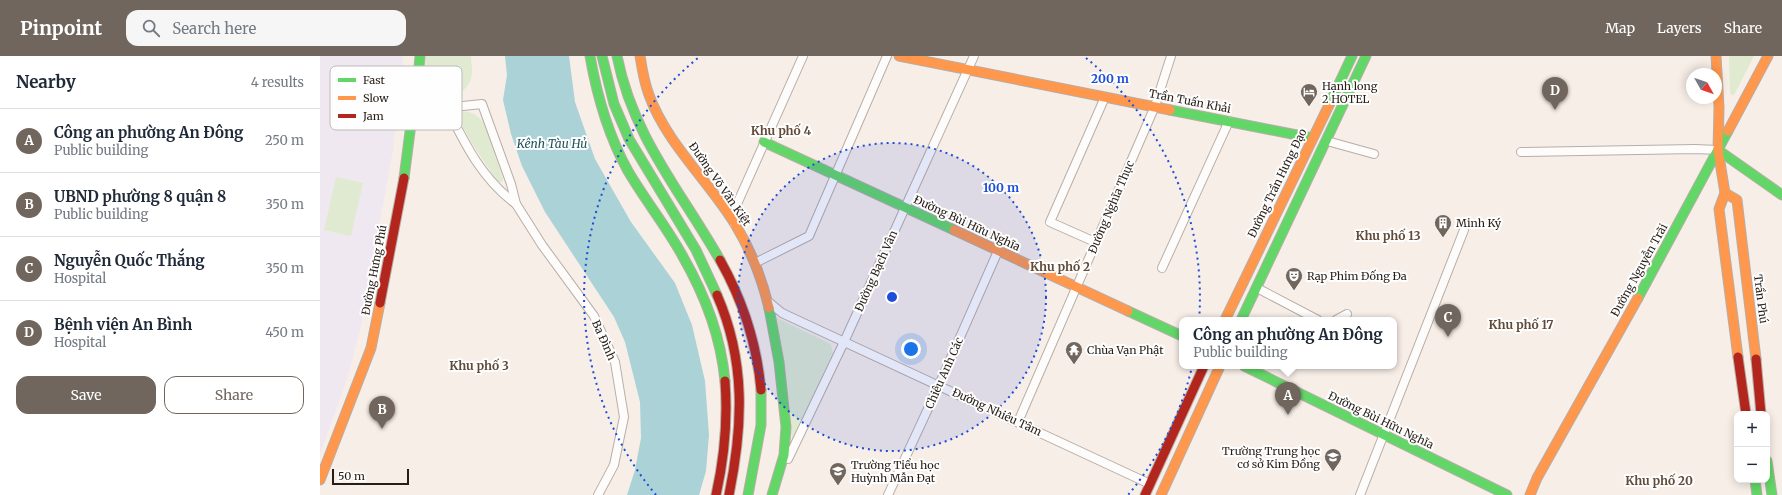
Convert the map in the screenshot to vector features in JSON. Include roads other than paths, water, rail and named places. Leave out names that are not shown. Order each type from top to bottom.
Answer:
[{"type":"main road","name":"Đường Hưng Phú","points":[[419,66],[420,56]]},
{"type":"main road","points":[[590,56],[600,105],[609,131],[628,170],[688,266],[706,304],[714,329],[724,369],[728,412],[723,466],[718,495]]},
{"type":"main road","points":[[602,56],[613,102],[620,121],[638,157],[706,269],[729,331],[738,366],[741,421],[735,470],[729,495]]},
{"type":"main road","points":[[617,56],[625,96],[640,131],[710,243],[733,286],[748,331],[760,378],[762,413],[760,432],[748,495]]},
{"type":"main road","name":"Đường Võ Văn Kiệt","points":[[640,56],[647,89],[654,107],[665,127],[734,223],[755,263],[765,296],[779,359],[786,415],[786,442],[776,485],[772,495]]},
{"type":"main road","name":"Trần Tuấn Khải","points":[[899,56],[1326,141]]},
{"type":"main road","name":"Đường Trần Hưng Đạo","points":[[1226,317],[1352,56]]},
{"type":"main road","points":[[1242,317],[1366,56]]},
{"type":"main road","points":[[1716,56],[1719,106],[1718,150],[1725,193],[1719,210],[1746,411]]},
{"type":"main road","name":"Đường Nguyễn Trãi","points":[[1530,495],[1547,461],[1649,278],[1768,56]]},
{"type":"main road","name":"Đường Hưng Phú","points":[[320,480],[371,348],[394,234],[410,130]]},
{"type":"main road","name":"Đường Bùi Hữu Nghĩa","points":[[764,142],[1179,335]]},
{"type":"main road","points":[[1718,150],[1782,195]]},
{"type":"main road","name":"Trần Phú","points":[[1725,193],[1737,200],[1761,411]]},
{"type":"main road","points":[[1145,495],[1203,369]]},
{"type":"main road","points":[[1150,484],[1162,493],[1219,369]]},
{"type":"main road","name":"Đường Bùi Hữu Nghĩa","points":[[1250,369],[1507,495]]},
{"type":"main road","points":[[1770,481],[1772,495]]},
{"type":"main road","points":[[1755,483],[1757,495]]},
{"type":"street","points":[[734,223],[737,204],[803,56]]},
{"type":"street","points":[[755,263],[809,236],[887,56]]},
{"type":"street","name":"Đường Bạch Vân","points":[[776,485],[844,342],[974,56]]},
{"type":"street","name":"Đường Nghĩa Thục","points":[[1018,422],[1155,106],[1171,56]]},
{"type":"street","points":[[1095,242],[1050,222],[1105,97]]},
{"type":"street","name":"Ba Đình","points":[[462,106],[482,104],[511,184],[516,204]]},
{"type":"street","points":[[1162,268],[1229,121]]},
{"type":"street","name":"Ba Đình","points":[[459,130],[476,162],[494,185],[516,204],[542,245],[594,316],[615,362],[624,417],[614,465],[598,495]]},
{"type":"street","points":[[1326,141],[1374,154]]},
{"type":"street","points":[[1521,152],[1695,149],[1718,150]]},
{"type":"street","points":[[722,206],[737,204]]},
{"type":"street","points":[[1360,495],[1464,230]]},
{"type":"street","name":"Chiêu Anh Các","points":[[888,495],[939,385],[998,251]]},
{"type":"street","points":[[1257,288],[1312,317]]},
{"type":"street","name":"Đường Nhiêu Tâm","points":[[765,296],[773,306],[782,313],[1150,484]]},
{"type":"street","points":[[1342,317],[1347,314]]},
{"type":"water","name":"Kênh Tàu Hủ","points":[[505,56],[569,56],[575,102],[595,159],[631,222],[675,283],[692,325],[705,381],[709,435],[706,471],[699,495],[627,495],[635,470],[641,438],[640,402],[625,342],[614,317],[545,212],[522,166],[511,134],[503,100],[507,75]]},
{"type":"place","name":"Hạnh long 2 HOTEL","points":[[1309,107]]},
{"type":"place","name":"Bệnh viện An Bình","points":[[1555,110]]},
{"type":"place","name":"Minh Ký","points":[[1443,238]]},
{"type":"place","name":"Rạp Phim Đống Đa","points":[[1294,291]]},
{"type":"place","name":"Nguyễn Quốc Thắng","points":[[1448,337]]},
{"type":"place","name":"Chùa Vạn Phật","points":[[1074,365]]},
{"type":"place","name":"Công an phường An Đông","points":[[1288,415]]},
{"type":"place","name":"UBND phường 8 quận 8","points":[[382,429]]},
{"type":"place","name":"Trường Trung học cơ sở Kim Đồng","points":[[1333,472]]},
{"type":"place","name":"Trường Tiểu học Huỳnh Mẫn Đạt","points":[[838,486]]},
{"type":"district","name":"Khu phố 4","points":[[781,131]]},
{"type":"district","name":"Khu phố 13","points":[[1388,236]]},
{"type":"district","name":"Khu phố 2","points":[[1060,267]]},
{"type":"district","name":"Khu phố 17","points":[[1521,325]]},
{"type":"district","name":"Khu phố 3","points":[[479,366]]},
{"type":"district","name":"Khu phố 20","points":[[1659,481]]}]
